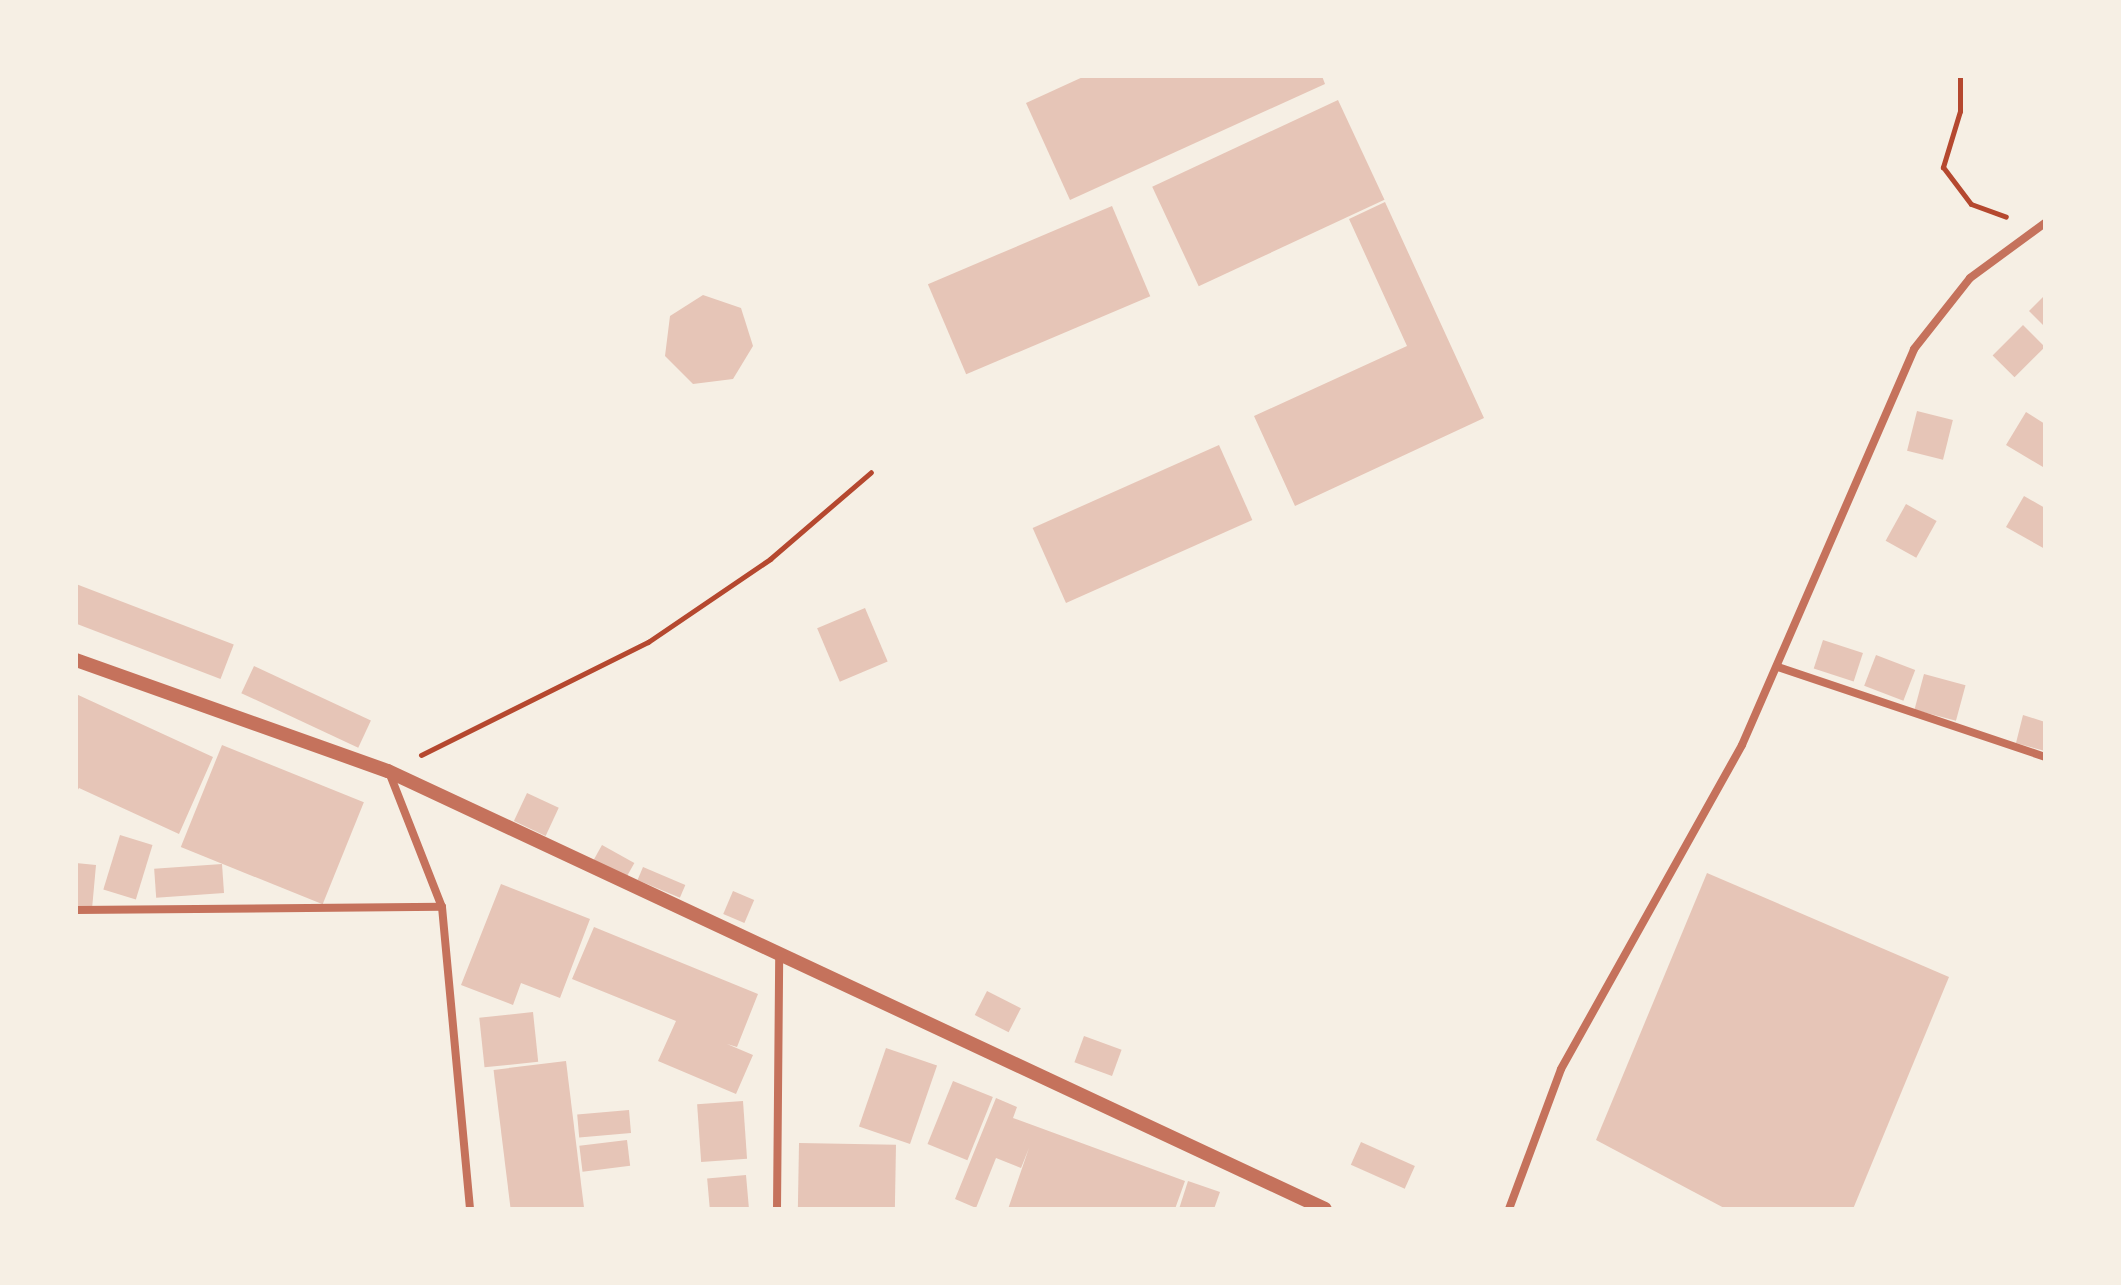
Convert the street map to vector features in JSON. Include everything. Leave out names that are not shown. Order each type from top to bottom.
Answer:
[{"type":"street","points":[[1509,1209],[1561,1069],[1778,667],[1914,349],[1970,278],[2041,226]]},
{"type":"street","points":[[76,660],[388,771],[779,959],[1325,1209]]},
{"type":"street","points":[[1778,667],[2045,757]]},
{"type":"street","points":[[388,771],[442,907],[470,1209]]},
{"type":"street","points":[[76,910],[442,907]]},
{"type":"street","points":[[777,1209],[779,959]]},
{"type":"path","points":[[1960,76],[1960,111],[1943,167],[1971,204],[2041,226]]},
{"type":"path","points":[[388,771],[648,642],[770,559],[871,472]]},
{"type":"building","points":[[1085,76],[1322,76],[1325,84],[1070,200],[1026,103]]},
{"type":"building","points":[[1338,100],[1384,200],[1199,286],[1152,187]]},
{"type":"building","points":[[1385,202],[1484,418],[1295,506],[1254,416],[1407,346],[1349,219]]},
{"type":"building","points":[[1112,206],[1150,296],[966,374],[928,284]]},
{"type":"building","points":[[703,295],[741,308],[753,346],[733,379],[693,384],[665,356],[670,316]]},
{"type":"building","points":[[2045,295],[2045,327],[2029,311]]},
{"type":"building","points":[[2023,325],[2045,347],[2015,377],[1993,355]]},
{"type":"building","points":[[1917,411],[1953,420],[1943,460],[1907,451]]},
{"type":"building","points":[[2026,412],[2045,424],[2043,467],[2006,445]]},
{"type":"building","points":[[1219,445],[1252,520],[1066,603],[1033,528]]},
{"type":"building","points":[[2024,496],[2045,508],[2045,549],[2006,527]]},
{"type":"building","points":[[1906,504],[1937,521],[1916,558],[1886,541]]},
{"type":"building","points":[[76,584],[234,645],[221,679],[76,624]]},
{"type":"building","points":[[865,608],[888,661],[840,682],[817,628]]},
{"type":"building","points":[[1823,640],[1863,653],[1854,682],[1814,669]]},
{"type":"building","points":[[1876,655],[1915,670],[1903,701],[1864,686]]},
{"type":"building","points":[[254,666],[371,721],[358,748],[241,693]]},
{"type":"building","points":[[1924,674],[1966,685],[1956,721],[1914,710]]},
{"type":"building","points":[[76,694],[213,757],[179,834],[79,788],[76,793]]},
{"type":"building","points":[[2023,715],[2045,722],[2045,751],[2016,743]]},
{"type":"building","points":[[222,745],[364,802],[323,904],[181,847]]},
{"type":"building","points":[[527,793],[559,808],[546,836],[514,821]]},
{"type":"building","points":[[120,835],[153,845],[136,899],[103,890]]},
{"type":"building","points":[[602,845],[634,863],[626,878],[594,860]]},
{"type":"building","points":[[76,863],[96,865],[92,909],[76,907]]},
{"type":"building","points":[[222,864],[224,893],[156,898],[154,869]]},
{"type":"building","points":[[643,867],[685,885],[680,898],[638,880]]},
{"type":"building","points":[[1707,873],[1949,977],[1853,1209],[1726,1209],[1596,1140]]},
{"type":"building","points":[[501,884],[590,919],[560,998],[521,983],[513,1005],[461,985]]},
{"type":"building","points":[[733,891],[754,900],[744,923],[723,914]]},
{"type":"building","points":[[594,927],[758,994],[737,1047],[727,1044],[753,1055],[736,1094],[658,1061],[676,1021],[572,979]]},
{"type":"building","points":[[987,991],[1021,1008],[1009,1032],[975,1015]]},
{"type":"building","points":[[533,1012],[538,1062],[485,1067],[479,1018]]},
{"type":"building","points":[[1084,1036],[1122,1050],[1112,1076],[1074,1062]]},
{"type":"building","points":[[886,1048],[937,1066],[910,1144],[859,1126]]},
{"type":"building","points":[[566,1061],[584,1209],[511,1209],[494,1070]]},
{"type":"building","points":[[953,1081],[993,1097],[967,1160],[928,1144]]},
{"type":"building","points":[[996,1098],[1017,1107],[1013,1118],[1185,1181],[1175,1209],[1008,1209],[1029,1148],[1021,1168],[996,1158],[976,1208],[955,1199]]},
{"type":"building","points":[[743,1101],[747,1159],[701,1162],[697,1104]]},
{"type":"building","points":[[629,1110],[631,1133],[579,1137],[577,1115]]},
{"type":"building","points":[[627,1140],[630,1166],[583,1172],[579,1146]]},
{"type":"building","points":[[1361,1142],[1415,1166],[1405,1189],[1351,1165]]},
{"type":"building","points":[[799,1143],[896,1145],[895,1209],[798,1209]]},
{"type":"building","points":[[746,1175],[749,1209],[710,1209],[707,1178]]},
{"type":"building","points":[[1188,1181],[1220,1192],[1214,1209],[1179,1209]]}]
